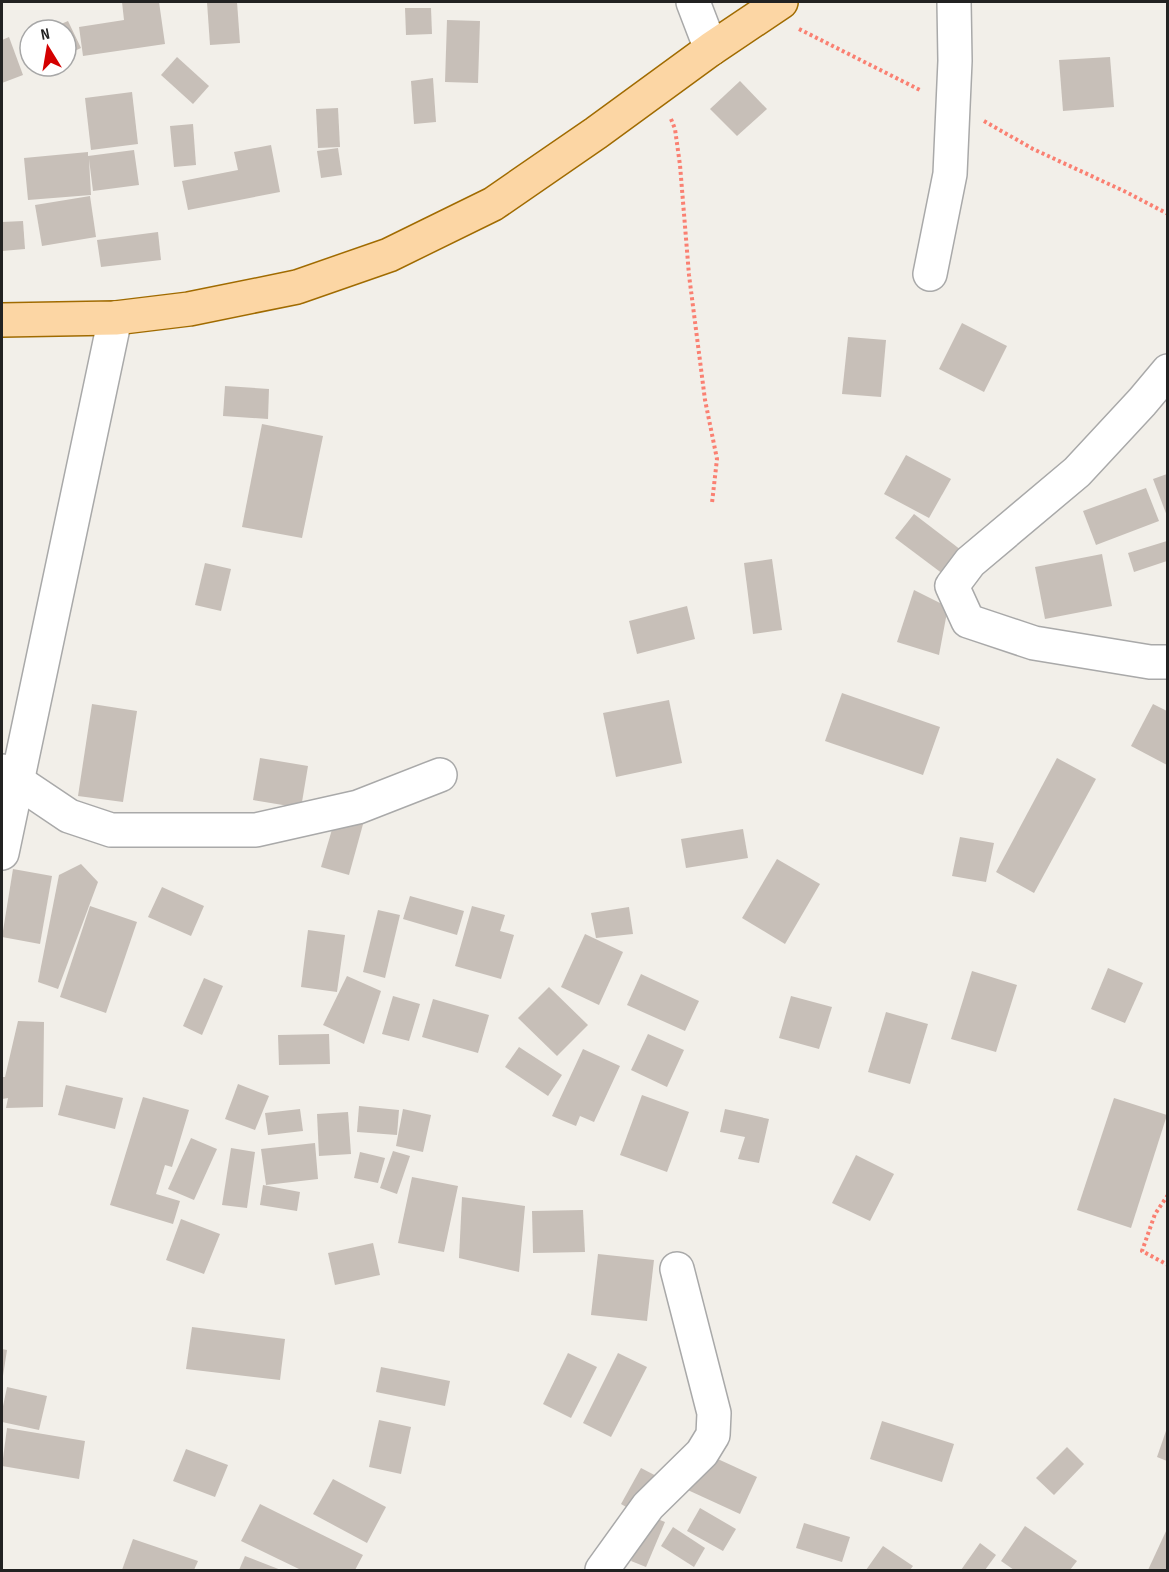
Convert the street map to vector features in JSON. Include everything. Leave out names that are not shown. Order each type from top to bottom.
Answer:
[{"type":"main road","points":[[2,320],[115,318],[189,309],[297,286],[389,255],[493,204],[781,2]]},
{"type":"street","points":[[693,2],[711,49]]},
{"type":"street","points":[[930,274],[950,174],[955,61],[954,2]]},
{"type":"street","points":[[2,853],[9,775],[115,318]]},
{"type":"street","points":[[1167,371],[1142,402],[1077,472],[970,562],[952,586],[968,621],[1034,643],[1150,662],[1167,662]]},
{"type":"street","points":[[9,775],[69,816],[111,830],[256,830],[358,807],[440,775]]},
{"type":"street","points":[[602,1570],[648,1506],[702,1453],[713,1435],[714,1413],[677,1269]]},
{"type":"path","points":[[656,88],[675,129],[689,274],[705,400],[717,459],[712,503]]},
{"type":"path","points":[[1167,1196],[1155,1214],[1142,1251],[1167,1265]]},
{"type":"building","points":[[122,2],[159,2],[165,44],[83,56],[79,27],[124,20]]},
{"type":"building","points":[[207,2],[237,2],[240,43],[210,45]]},
{"type":"building","points":[[405,8],[431,8],[432,34],[406,35]]},
{"type":"building","points":[[447,20],[480,21],[478,83],[445,82]]},
{"type":"building","points":[[9,37],[18,61],[18,77],[2,83],[2,40]]},
{"type":"building","points":[[177,57],[209,86],[193,104],[161,75]]},
{"type":"building","points":[[1110,57],[1114,107],[1063,111],[1059,60]]},
{"type":"building","points":[[433,78],[436,122],[414,124],[411,81]]},
{"type":"building","points":[[740,81],[767,109],[737,136],[710,109]]},
{"type":"building","points":[[132,92],[138,144],[91,150],[85,98]]},
{"type":"building","points":[[338,108],[340,147],[318,148],[316,109]]},
{"type":"building","points":[[193,124],[196,165],[174,167],[170,126]]},
{"type":"building","points":[[271,145],[280,192],[188,210],[182,181],[238,170],[234,152]]},
{"type":"building","points":[[338,148],[342,175],[321,178],[317,151]]},
{"type":"building","points":[[134,150],[139,185],[93,191],[89,159],[91,195],[28,200],[24,158],[88,152],[88,156]]},
{"type":"building","points":[[90,196],[96,237],[42,246],[35,205]]},
{"type":"building","points":[[23,221],[25,249],[2,251],[2,222]]},
{"type":"building","points":[[158,232],[161,260],[101,267],[97,240]]},
{"type":"building","points":[[962,323],[1007,346],[984,392],[939,369]]},
{"type":"building","points":[[848,337],[886,340],[881,397],[842,394]]},
{"type":"building","points":[[225,386],[269,389],[268,419],[223,416]]},
{"type":"building","points":[[262,424],[323,436],[302,538],[242,527]]},
{"type":"building","points":[[906,455],[951,479],[929,518],[884,494]]},
{"type":"building","points":[[1167,474],[1167,516],[1153,479]]},
{"type":"building","points":[[1146,488],[1159,521],[1096,545],[1083,511]]},
{"type":"building","points":[[914,514],[961,550],[943,574],[895,538]]},
{"type":"building","points":[[1167,541],[1167,561],[1134,572],[1128,553]]},
{"type":"building","points":[[1102,554],[1112,606],[1045,619],[1035,567]]},
{"type":"building","points":[[772,559],[782,630],[753,634],[744,563]]},
{"type":"building","points":[[205,563],[231,569],[221,611],[195,605]]},
{"type":"building","points":[[914,590],[948,607],[939,655],[897,642]]},
{"type":"building","points":[[687,606],[695,639],[637,654],[629,621]]},
{"type":"building","points":[[842,693],[940,727],[923,775],[825,741]]},
{"type":"building","points":[[669,700],[682,763],[616,777],[603,713]]},
{"type":"building","points":[[92,704],[137,711],[123,802],[78,796]]},
{"type":"building","points":[[1153,704],[1167,711],[1167,765],[1131,746]]},
{"type":"building","points":[[260,758],[308,766],[301,808],[253,800]]},
{"type":"building","points":[[1057,758],[1096,779],[1034,893],[996,872]]},
{"type":"building","points":[[338,809],[365,817],[349,875],[321,867]]},
{"type":"building","points":[[743,829],[748,858],[686,868],[681,839]]},
{"type":"building","points":[[960,837],[994,843],[986,882],[952,876]]},
{"type":"building","points":[[777,859],[820,884],[785,944],[742,918]]},
{"type":"building","points":[[81,864],[98,882],[58,989],[38,982],[59,875]]},
{"type":"building","points":[[13,869],[52,876],[40,944],[2,937]]},
{"type":"building","points":[[162,887],[204,906],[191,936],[148,917]]},
{"type":"building","points":[[410,896],[464,911],[457,935],[403,919]]},
{"type":"building","points":[[90,906],[137,922],[106,1013],[60,997]]},
{"type":"building","points":[[472,906],[505,915],[500,931],[514,935],[501,979],[455,966]]},
{"type":"building","points":[[629,907],[633,934],[596,938],[591,913]]},
{"type":"building","points":[[378,910],[400,915],[385,978],[363,972]]},
{"type":"building","points":[[308,930],[345,935],[337,992],[301,987]]},
{"type":"building","points":[[585,934],[623,952],[599,1005],[561,987]]},
{"type":"building","points":[[1108,968],[1143,983],[1125,1023],[1091,1009]]},
{"type":"building","points":[[972,971],[1017,985],[996,1052],[951,1039]]},
{"type":"building","points":[[641,974],[699,1001],[685,1031],[627,1005]]},
{"type":"building","points":[[347,976],[381,991],[364,1044],[323,1025]]},
{"type":"building","points":[[204,978],[223,986],[202,1035],[183,1026]]},
{"type":"building","points":[[549,987],[588,1025],[557,1056],[518,1018]]},
{"type":"building","points":[[393,996],[420,1004],[409,1041],[382,1034]]},
{"type":"building","points":[[791,996],[832,1007],[819,1049],[779,1038]]},
{"type":"building","points":[[433,999],[489,1015],[478,1053],[422,1037]]},
{"type":"building","points":[[886,1012],[928,1024],[910,1084],[868,1072]]},
{"type":"building","points":[[18,1021],[44,1022],[43,1107],[6,1108],[8,1098],[2,1099],[2,1077],[5,1077]]},
{"type":"building","points":[[329,1034],[330,1064],[279,1065],[278,1035]]},
{"type":"building","points":[[648,1034],[684,1050],[667,1087],[631,1070]]},
{"type":"building","points":[[519,1047],[562,1075],[548,1096],[505,1067]]},
{"type":"building","points":[[583,1049],[620,1066],[594,1122],[580,1116],[576,1126],[552,1116]]},
{"type":"building","points":[[238,1084],[269,1096],[255,1130],[225,1119]]},
{"type":"building","points":[[66,1085],[123,1098],[115,1129],[58,1115]]},
{"type":"building","points":[[642,1095],[689,1112],[667,1172],[620,1155]]},
{"type":"building","points":[[143,1097],[189,1110],[172,1167],[165,1165],[156,1194],[180,1201],[173,1224],[110,1205]]},
{"type":"building","points":[[1114,1098],[1167,1115],[1131,1228],[1077,1210]]},
{"type":"building","points":[[359,1106],[399,1110],[397,1135],[357,1132]]},
{"type":"building","points":[[300,1109],[303,1131],[268,1135],[265,1113]]},
{"type":"building","points":[[403,1109],[431,1115],[423,1152],[396,1146]]},
{"type":"building","points":[[725,1109],[769,1119],[759,1163],[738,1159],[745,1137],[720,1132]]},
{"type":"building","points":[[348,1112],[351,1154],[319,1156],[317,1114]]},
{"type":"building","points":[[191,1138],[217,1149],[194,1200],[168,1189]]},
{"type":"building","points":[[315,1143],[318,1179],[266,1185],[261,1149]]},
{"type":"building","points":[[231,1148],[255,1152],[247,1208],[222,1205]]},
{"type":"building","points":[[393,1151],[410,1156],[397,1194],[380,1188]]},
{"type":"building","points":[[360,1152],[385,1158],[378,1183],[354,1178]]},
{"type":"building","points":[[856,1155],[894,1174],[870,1221],[832,1203]]},
{"type":"building","points":[[412,1177],[458,1186],[444,1252],[398,1243]]},
{"type":"building","points":[[263,1185],[300,1192],[297,1211],[260,1205]]},
{"type":"building","points":[[462,1197],[525,1206],[519,1272],[459,1258]]},
{"type":"building","points":[[583,1210],[585,1252],[533,1253],[532,1211]]},
{"type":"building","points":[[181,1219],[220,1234],[204,1274],[166,1260]]},
{"type":"building","points":[[373,1243],[380,1275],[335,1285],[328,1253]]},
{"type":"building","points":[[598,1254],[654,1260],[647,1321],[591,1315]]},
{"type":"building","points":[[192,1327],[285,1339],[280,1380],[186,1369]]},
{"type":"building","points":[[2,1349],[7,1350],[3,1376],[2,1376]]},
{"type":"building","points":[[568,1353],[597,1367],[571,1418],[543,1404]]},
{"type":"building","points":[[618,1353],[647,1367],[611,1437],[583,1423]]},
{"type":"building","points":[[381,1367],[450,1381],[445,1406],[376,1392]]},
{"type":"building","points":[[7,1387],[47,1396],[39,1430],[2,1422]]},
{"type":"building","points":[[379,1420],[411,1427],[401,1474],[369,1467]]},
{"type":"building","points":[[882,1421],[954,1444],[942,1482],[870,1459]]},
{"type":"building","points":[[7,1428],[85,1441],[79,1479],[2,1466]]},
{"type":"building","points":[[1167,1428],[1167,1461],[1157,1457]]},
{"type":"building","points":[[1067,1447],[1084,1464],[1054,1495],[1036,1478]]},
{"type":"building","points":[[186,1449],[228,1465],[215,1497],[173,1481]]},
{"type":"building","points":[[696,1449],[757,1477],[740,1514],[679,1486]]},
{"type":"building","points":[[641,1468],[666,1481],[645,1518],[621,1504]]},
{"type":"building","points":[[333,1479],[386,1507],[367,1543],[313,1514]]},
{"type":"building","points":[[260,1504],[363,1555],[355,1570],[301,1570],[241,1541]]},
{"type":"building","points":[[700,1508],[736,1529],[723,1551],[687,1531]]},
{"type":"building","points":[[650,1516],[665,1522],[646,1567],[631,1561]]},
{"type":"building","points":[[804,1523],[850,1537],[842,1562],[796,1548]]},
{"type":"building","points":[[1025,1526],[1077,1561],[1070,1570],[1014,1570],[1001,1561]]},
{"type":"building","points":[[673,1527],[705,1548],[694,1567],[661,1546]]},
{"type":"building","points":[[1167,1529],[1167,1570],[1148,1570]]},
{"type":"building","points":[[133,1539],[198,1561],[194,1570],[122,1570]]},
{"type":"building","points":[[980,1543],[996,1555],[985,1570],[961,1570]]},
{"type":"building","points":[[883,1546],[913,1566],[910,1570],[866,1570]]},
{"type":"building","points":[[245,1556],[281,1570],[239,1570]]}]
